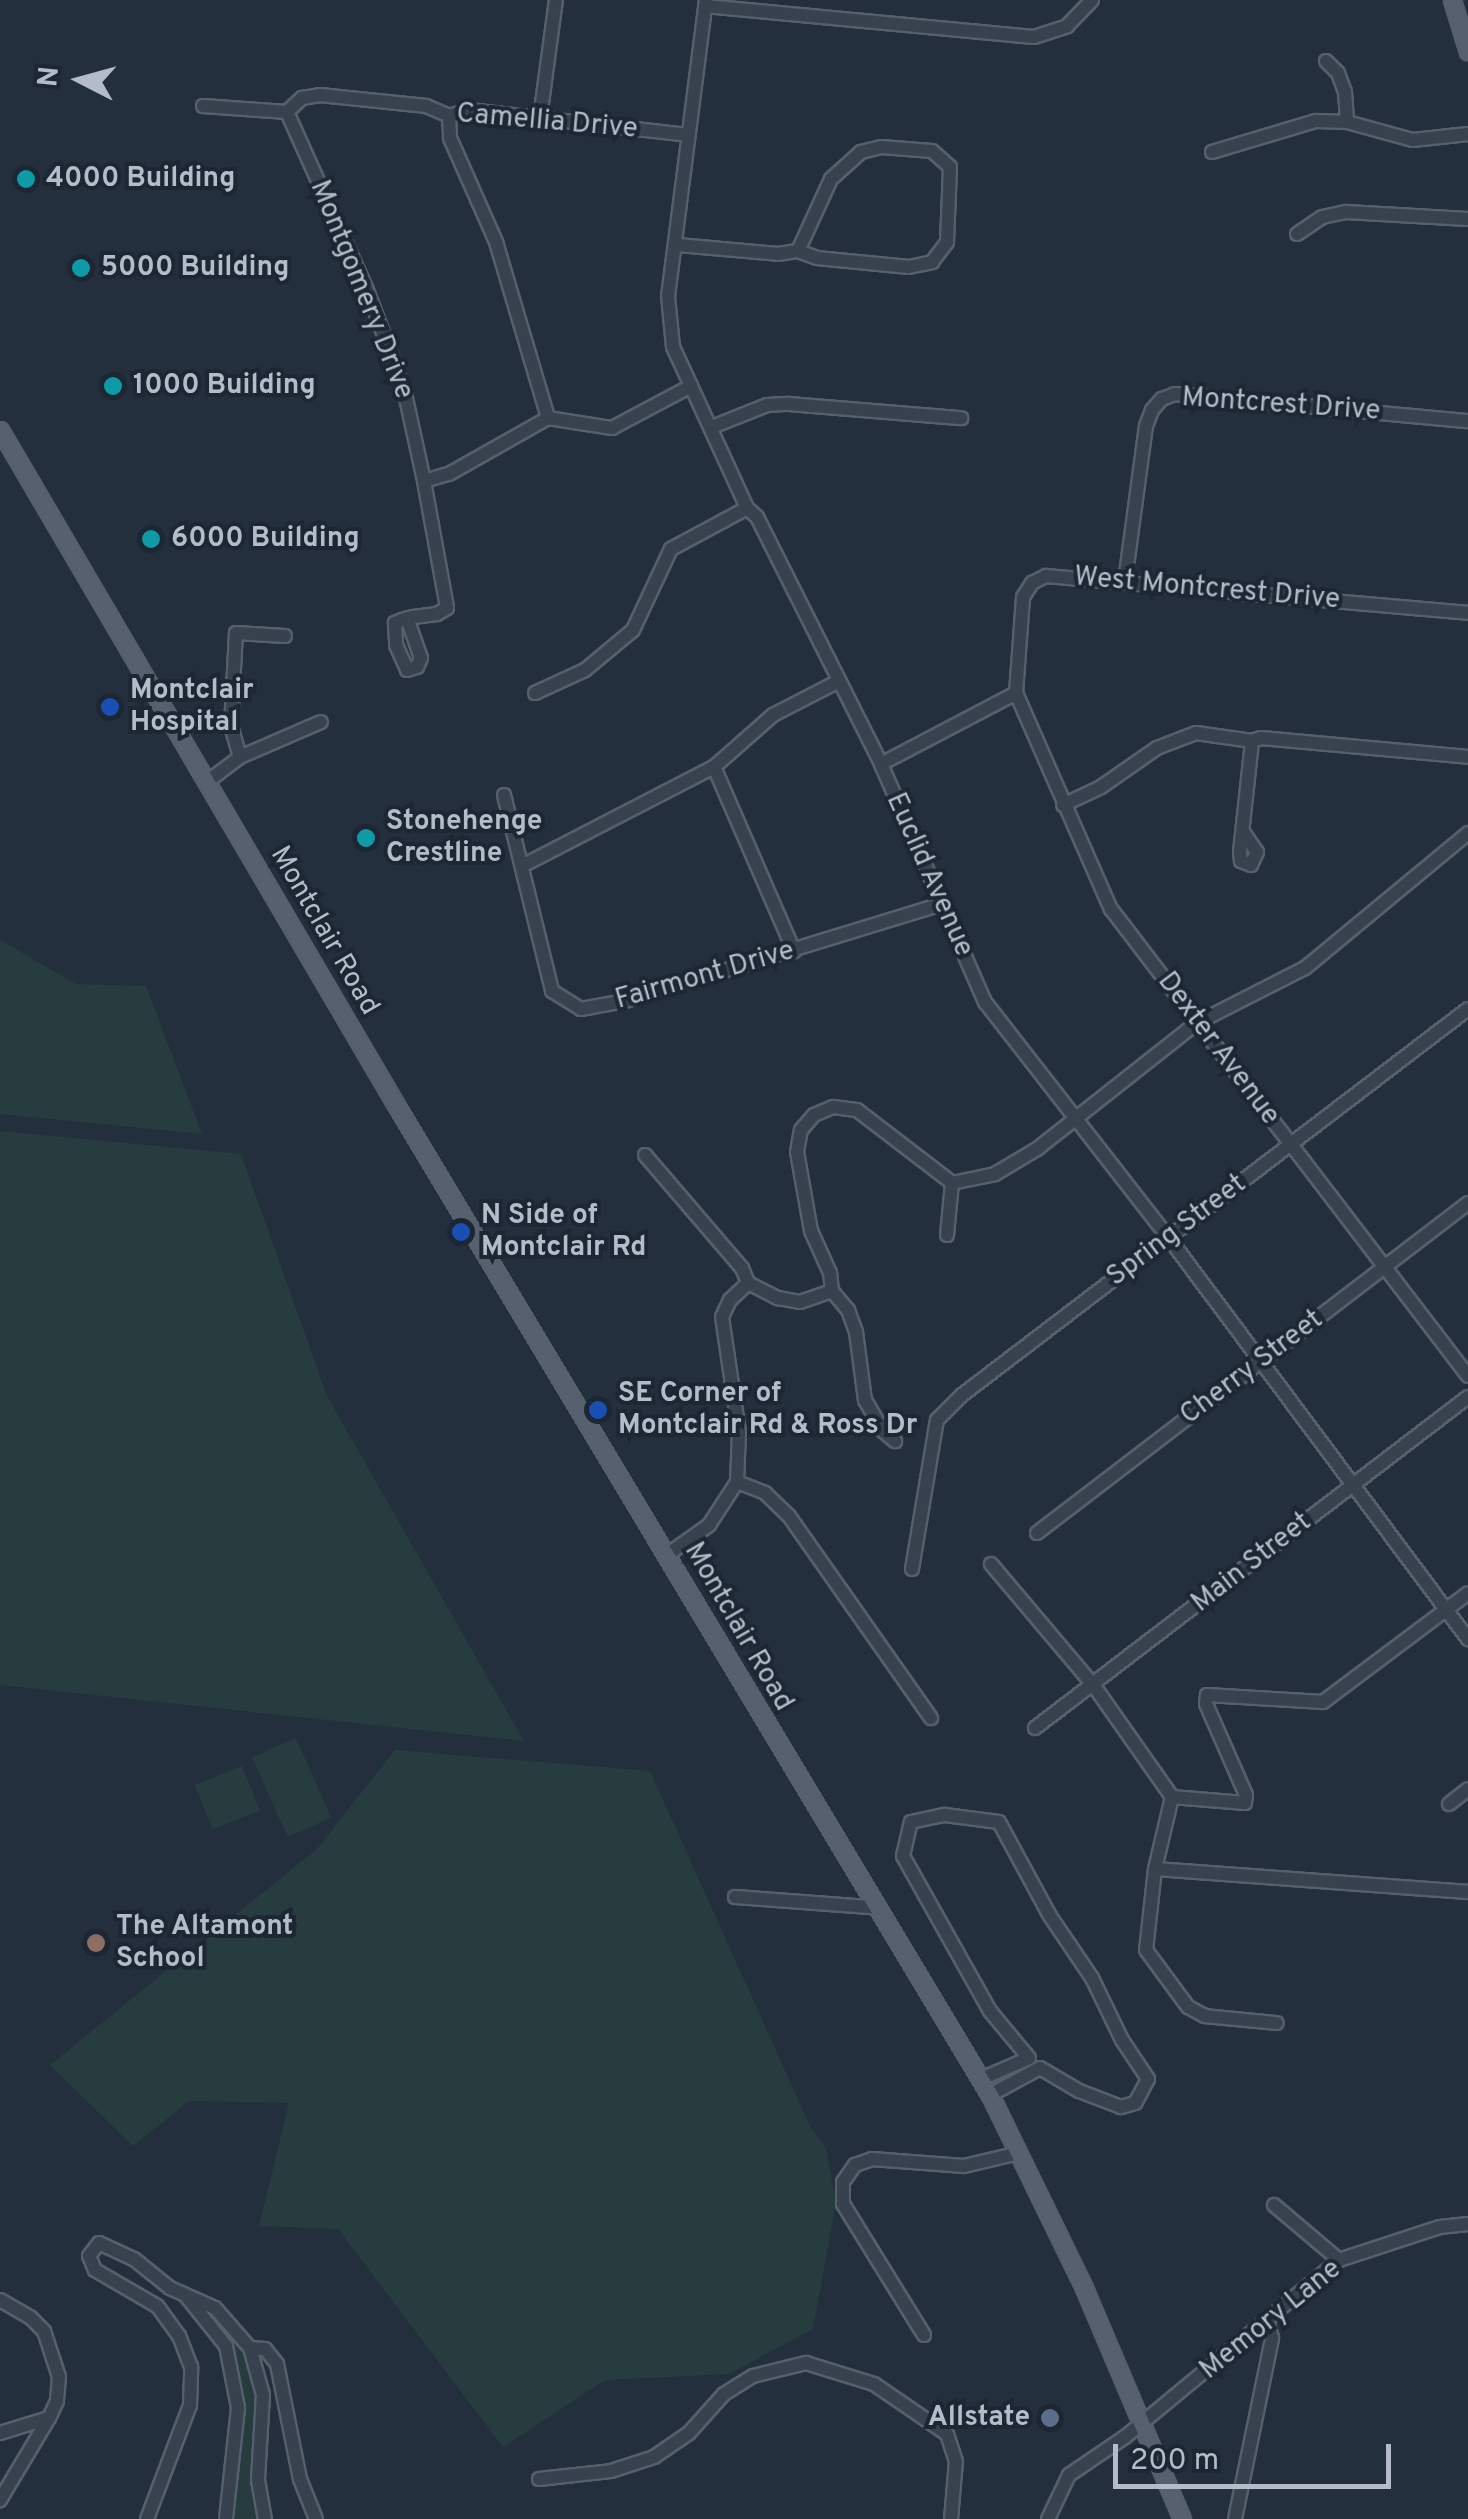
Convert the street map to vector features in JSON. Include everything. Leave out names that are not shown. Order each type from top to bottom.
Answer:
[{"type":"main road","points":[[1452,0],[1468,52]]},
{"type":"main road","name":"Montclair Road","points":[[0,430],[981,2079],[1020,2153],[1143,2423],[1182,2519]]},
{"type":"street","points":[[540,118],[556,0]]},
{"type":"street","points":[[705,3],[1034,38],[1067,26],[1092,0]]},
{"type":"street","name":"Euclid Avenue","points":[[705,3],[678,245],[668,296],[673,347],[690,386],[747,508],[757,516],[881,764],[938,905],[984,1002],[1168,1237],[1468,1639]]},
{"type":"street","points":[[1326,61],[1338,73],[1345,92],[1347,122]]},
{"type":"street","name":"Camellia Drive","points":[[204,106],[287,112],[302,98],[320,95],[426,106],[449,116],[469,110],[688,134]]},
{"type":"street","name":"Montgomery Drive","points":[[287,112],[380,323],[404,389],[448,608],[437,614],[408,618]]},
{"type":"street","points":[[449,116],[450,138],[496,242],[548,418]]},
{"type":"street","points":[[1212,152],[1316,122],[1347,122],[1414,140],[1468,134]]},
{"type":"street","points":[[678,245],[778,254],[798,251],[817,258],[909,267],[932,262],[947,242],[953,180],[950,168],[932,151],[881,147],[861,152],[831,179],[798,251]]},
{"type":"street","points":[[1297,234],[1322,217],[1346,212],[1468,219]]},
{"type":"street","points":[[424,482],[448,474],[548,418],[612,428],[690,386]]},
{"type":"street","name":"Montcrest Drive","points":[[1125,581],[1146,426],[1162,399],[1176,394],[1468,421]]},
{"type":"street","points":[[712,427],[767,406],[789,404],[961,418]]},
{"type":"street","points":[[536,693],[585,670],[634,630],[671,548],[747,508]]},
{"type":"street","name":"West Montcrest Drive","points":[[1016,694],[1023,597],[1032,583],[1059,576],[1468,613]]},
{"type":"street","points":[[240,758],[231,725],[236,633],[286,636]]},
{"type":"street","points":[[522,866],[714,768],[772,715],[839,681]]},
{"type":"street","points":[[881,764],[1016,694]]},
{"type":"street","name":"Dexter Avenue","points":[[1016,694],[1110,909],[1468,1376]]},
{"type":"street","points":[[207,782],[240,758],[321,722]]},
{"type":"street","points":[[1064,805],[1102,787],[1174,740],[1196,732],[1252,742],[1261,738],[1468,758]]},
{"type":"street","points":[[1244,833],[1252,742]]},
{"type":"street","points":[[714,768],[794,951]]},
{"type":"street","name":"Fairmont Drive","points":[[504,796],[552,991],[581,1009],[625,1001],[938,905]]},
{"type":"street","points":[[895,1441],[883,1431],[865,1400],[856,1332],[848,1310],[832,1291],[830,1274],[811,1231],[797,1152],[801,1130],[814,1114],[833,1107],[858,1110],[952,1183],[995,1174],[1037,1149],[1074,1116],[1199,1024],[1234,1001],[1305,968],[1468,833]]},
{"type":"street","name":"Spring Street","points":[[912,1569],[937,1420],[1168,1237],[1468,1009]]},
{"type":"street","points":[[645,1155],[742,1268],[748,1283],[778,1298],[800,1302],[832,1291]]},
{"type":"street","points":[[947,1235],[952,1183]]},
{"type":"street","name":"Cherry Street","points":[[1037,1533],[1468,1203]]},
{"type":"street","points":[[667,1555],[708,1525],[738,1482],[740,1432],[721,1331],[730,1300],[748,1283]]},
{"type":"street","name":"Main Street","points":[[1035,1728],[1468,1397]]},
{"type":"street","points":[[738,1482],[765,1493],[789,1516],[931,1718]]},
{"type":"street","points":[[991,1564],[1094,1686],[1172,1797],[1155,1869],[1146,1950],[1188,2006],[1205,2016],[1277,2023]]},
{"type":"street","points":[[1172,1797],[1244,1803],[1246,1795],[1206,1704],[1208,1695],[1323,1702],[1468,1593]]},
{"type":"street","points":[[1449,1804],[1468,1789]]},
{"type":"street","points":[[981,2079],[1034,2063],[1079,2091],[1120,2107],[1135,2103],[1148,2079],[998,1822],[945,1815],[912,1822],[903,1856],[990,2011],[1034,2063]]},
{"type":"street","points":[[1155,1869],[1468,1892]]},
{"type":"street","points":[[735,1897],[880,1908]]},
{"type":"street","points":[[990,2095],[1034,2063]]},
{"type":"street","points":[[924,2335],[843,2204],[843,2182],[854,2165],[872,2159],[964,2166],[1020,2153]]},
{"type":"street","points":[[1274,2205],[1340,2260]]},
{"type":"street","name":"Memory Lane","points":[[1050,2519],[1069,2475],[1143,2423],[1268,2324],[1293,2295],[1340,2260],[1440,2227],[1468,2224]]},
{"type":"street","points":[[147,2519],[190,2405],[191,2367],[179,2336],[157,2306],[96,2270],[89,2256],[94,2245],[113,2246],[186,2296],[225,2315],[250,2348],[263,2395],[258,2480],[265,2519]]},
{"type":"street","points":[[186,2296],[226,2346],[238,2408],[226,2519]]},
{"type":"street","points":[[0,2300],[30,2316],[51,2345],[59,2377],[57,2401],[49,2418],[2,2492]]},
{"type":"street","points":[[1234,2519],[1272,2338],[1268,2324]]},
{"type":"street","points":[[250,2348],[266,2349],[277,2364],[300,2479],[316,2519]]},
{"type":"street","points":[[539,2479],[611,2472],[654,2456],[689,2433],[724,2394],[753,2376],[806,2363],[874,2384],[948,2434],[956,2461],[950,2519]]},
{"type":"street","points":[[0,2433],[49,2418]]},
{"type":"green space","points":[[0,940],[76,984],[146,986],[202,1134],[0,1114]]},
{"type":"green space","points":[[0,1131],[241,1154],[327,1396],[524,1741],[0,1685]]},
{"type":"green space","points":[[296,1738],[331,1817],[288,1837],[252,1758]]},
{"type":"green space","points":[[395,1750],[650,1771],[810,2126],[826,2149],[836,2202],[813,2329],[729,2374],[605,2380],[503,2447],[338,2229],[259,2226],[289,2103],[189,2101],[133,2146],[50,2065],[317,1849]]},
{"type":"green space","points":[[242,1766],[260,1811],[213,1830],[195,1785]]},
{"type":"green space","points":[[198,2305],[214,2313],[245,2351],[253,2374],[257,2398],[252,2481],[259,2519],[230,2519],[233,2360]]},
{"type":"place","name":"4000 Building","points":[[26,179]]},
{"type":"place","name":"5000 Building","points":[[81,268]]},
{"type":"place","name":"1000 Building","points":[[113,386]]},
{"type":"place","name":"6000 Building","points":[[151,539]]},
{"type":"place","name":"Montclair Hospital","points":[[110,707]]},
{"type":"place","name":"Stonehenge Crestline","points":[[366,838]]},
{"type":"place","name":"N Side of Montclair Rd","points":[[461,1232]]},
{"type":"place","name":"SE Corner of Montclair Rd & Ross Dr","points":[[598,1410]]},
{"type":"place","name":"The Altamont School","points":[[96,1943]]},
{"type":"place","name":"Allstate","points":[[1050,2418]]}]
